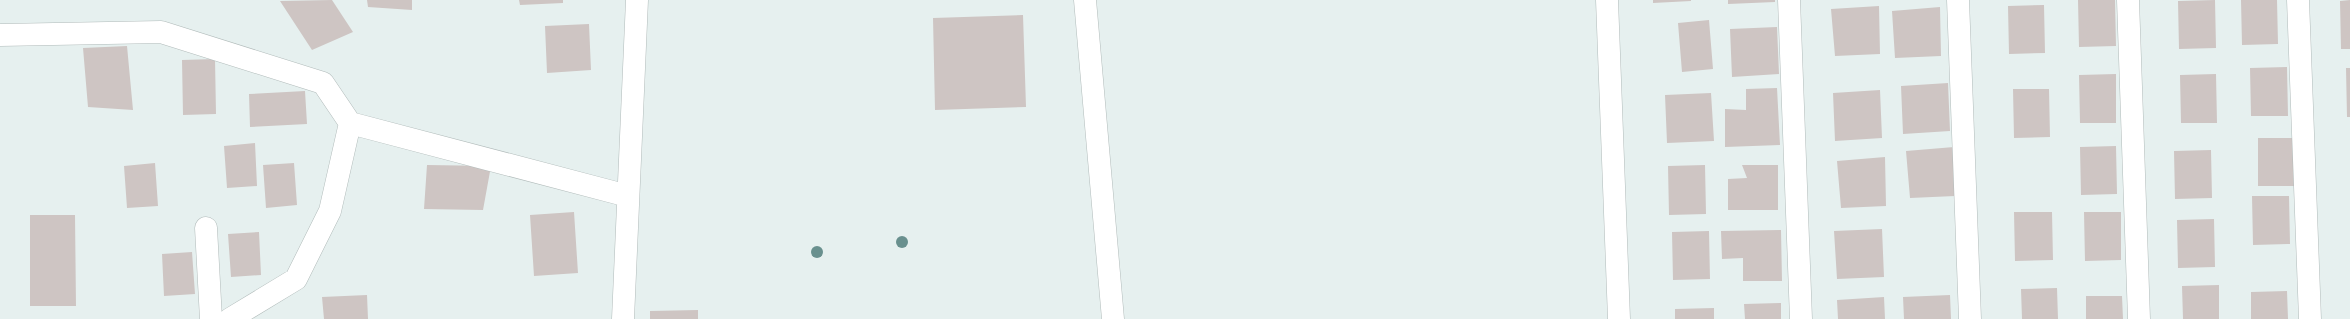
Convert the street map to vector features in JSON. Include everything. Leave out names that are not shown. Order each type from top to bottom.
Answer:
[{"type":"street","points":[[623,319],[637,0]]},
{"type":"street","points":[[1085,0],[1114,319]]},
{"type":"street","points":[[1606,0],[1620,319]]},
{"type":"street","points":[[1789,0],[1802,319]]},
{"type":"street","points":[[1958,0],[1970,319]]},
{"type":"street","points":[[2128,0],[2139,319]]},
{"type":"street","points":[[2298,0],[2310,319]]},
{"type":"street","points":[[0,35],[161,32],[323,82],[350,123],[628,196]]},
{"type":"street","points":[[230,319],[296,279],[330,211],[350,123]]},
{"type":"street","points":[[206,228],[211,319]]},
{"type":"building","points":[[332,0],[353,32],[312,50],[280,1]]},
{"type":"building","points":[[367,0],[412,0],[412,10],[368,7]]},
{"type":"building","points":[[519,0],[563,0],[563,3],[520,5]]},
{"type":"building","points":[[1653,0],[1691,0],[1691,1],[1653,3]]},
{"type":"building","points":[[1728,0],[1775,0],[1775,2],[1728,4]]},
{"type":"building","points":[[2078,0],[2115,0],[2116,46],[2079,47]]},
{"type":"building","points":[[2215,0],[2216,48],[2179,49],[2178,1]]},
{"type":"building","points":[[2241,0],[2277,0],[2278,44],[2242,45]]},
{"type":"building","points":[[2350,0],[2350,49],[2341,49],[2340,1]]},
{"type":"building","points":[[2044,5],[2045,53],[2009,54],[2008,6]]},
{"type":"building","points":[[1879,6],[1880,54],[1835,56],[1831,9]]},
{"type":"building","points":[[1940,7],[1941,56],[1895,58],[1892,11]]},
{"type":"building","points":[[1023,15],[1026,107],[935,110],[933,18]]},
{"type":"building","points":[[1709,20],[1713,69],[1682,72],[1678,23]]},
{"type":"building","points":[[589,24],[591,70],[547,73],[545,26]]},
{"type":"building","points":[[1777,27],[1779,74],[1732,77],[1730,29]]},
{"type":"building","points":[[127,46],[133,110],[88,107],[83,48]]},
{"type":"building","points":[[215,59],[216,114],[183,115],[182,60]]},
{"type":"building","points":[[2287,67],[2288,116],[2251,116],[2250,68]]},
{"type":"building","points":[[2346,68],[2350,68],[2350,117],[2347,117]]},
{"type":"building","points":[[2116,74],[2116,123],[2080,123],[2079,75]]},
{"type":"building","points":[[2216,74],[2217,123],[2181,123],[2180,75]]},
{"type":"building","points":[[1948,83],[1950,131],[1903,134],[1901,86]]},
{"type":"building","points":[[1777,88],[1780,145],[1725,147],[1725,109],[1746,110],[1746,89]]},
{"type":"building","points":[[2013,89],[2049,89],[2050,137],[2014,138]]},
{"type":"building","points":[[1880,90],[1882,138],[1835,141],[1833,93]]},
{"type":"building","points":[[305,91],[307,124],[250,127],[249,94]]},
{"type":"building","points":[[1711,93],[1714,141],[1667,143],[1665,95]]},
{"type":"building","points":[[2258,138],[2294,138],[2295,186],[2258,186]]},
{"type":"building","points":[[255,143],[257,186],[227,188],[224,146]]},
{"type":"building","points":[[2116,146],[2117,194],[2081,195],[2080,147]]},
{"type":"building","points":[[1954,147],[1955,196],[1910,198],[1906,151]]},
{"type":"building","points":[[2211,150],[2212,198],[2175,199],[2174,151]]},
{"type":"building","points":[[1885,157],[1886,206],[1841,208],[1837,161]]},
{"type":"building","points":[[155,163],[158,206],[127,208],[124,166]]},
{"type":"building","points":[[294,163],[297,205],[266,208],[263,165]]},
{"type":"building","points":[[427,165],[491,166],[483,210],[424,209]]},
{"type":"building","points":[[1705,165],[1706,214],[1669,215],[1668,166]]},
{"type":"building","points":[[1742,165],[1778,165],[1778,210],[1728,210],[1728,179],[1747,178]]},
{"type":"building","points":[[2252,196],[2289,196],[2290,244],[2253,245]]},
{"type":"building","points":[[574,212],[578,273],[534,276],[530,215]]},
{"type":"building","points":[[2014,212],[2052,212],[2053,260],[2015,261]]},
{"type":"building","points":[[2084,212],[2121,212],[2121,260],[2085,261]]},
{"type":"building","points":[[30,215],[75,215],[76,306],[30,306]]},
{"type":"building","points":[[2214,219],[2215,267],[2178,268],[2177,220]]},
{"type":"building","points":[[1882,229],[1884,277],[1837,279],[1834,231]]},
{"type":"building","points":[[1781,230],[1782,281],[1743,281],[1743,258],[1722,259],[1721,231]]},
{"type":"building","points":[[1709,231],[1710,279],[1673,280],[1672,232]]},
{"type":"building","points":[[259,232],[261,275],[231,277],[228,234]]},
{"type":"building","points":[[192,252],[195,294],[164,296],[162,254]]},
{"type":"building","points":[[2219,285],[2219,319],[2183,319],[2182,286]]},
{"type":"building","points":[[2057,288],[2058,319],[2022,319],[2021,289]]},
{"type":"building","points":[[2287,291],[2288,319],[2251,319],[2251,292]]},
{"type":"building","points":[[367,295],[368,319],[324,319],[322,297]]},
{"type":"building","points":[[1950,295],[1951,319],[1904,319],[1903,297]]},
{"type":"building","points":[[2086,296],[2122,296],[2123,319],[2086,319]]},
{"type":"building","points":[[1884,297],[1885,319],[1838,319],[1837,300]]},
{"type":"building","points":[[1781,303],[1781,319],[1745,319],[1744,304]]},
{"type":"building","points":[[1714,308],[1714,319],[1675,319],[1675,309]]},
{"type":"building","points":[[698,310],[698,319],[650,319],[650,311]]}]
